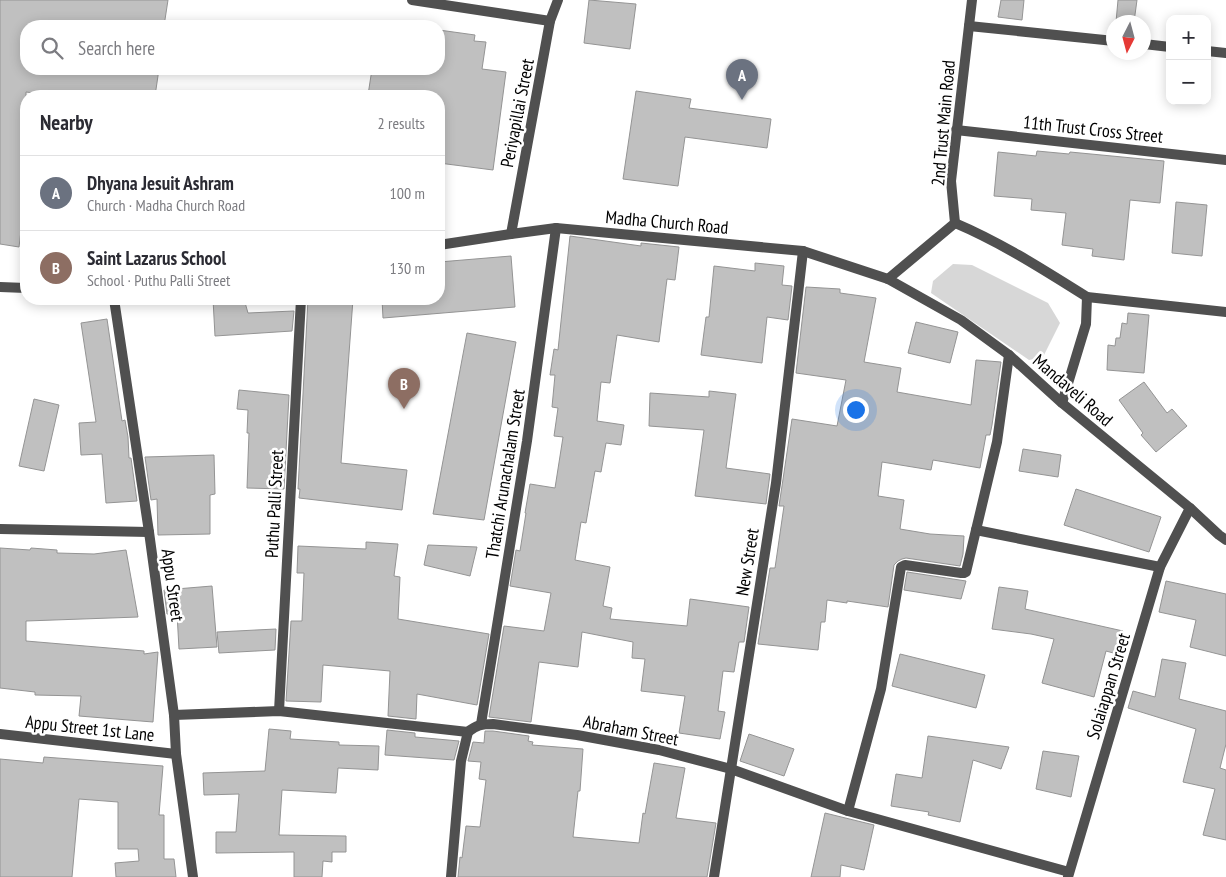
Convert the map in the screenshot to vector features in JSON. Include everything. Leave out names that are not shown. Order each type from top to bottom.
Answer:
[{"type":"street","points":[[412,0],[550,21]]},
{"type":"street","name":"Periyapillai Street","points":[[511,234],[550,21],[558,0]]},
{"type":"street","name":"2nd Trust Main Road","points":[[955,223],[951,181],[972,0]]},
{"type":"street","points":[[969,26],[1106,40]]},
{"type":"street","points":[[1151,45],[1166,47]]},
{"type":"street","points":[[1211,51],[1226,53]]},
{"type":"street","name":"11th Trust Cross Street","points":[[956,130],[1226,160]]},
{"type":"street","points":[[888,279],[955,223],[981,234],[1087,297],[1226,312]]},
{"type":"street","name":"Madha Church Road","points":[[445,244],[556,228],[803,251],[888,279]]},
{"type":"street","name":"Thatchi Arunachalam Street","points":[[480,724],[527,441],[556,228]]},
{"type":"street","name":"New Street","points":[[714,877],[776,483],[803,251]]},
{"type":"street","name":"Mandaveli Road","points":[[888,279],[961,320],[1010,355],[1062,403],[1190,508],[1218,536],[1226,540]]},
{"type":"street","points":[[0,287],[20,288]]},
{"type":"street","points":[[1062,403],[1086,324],[1087,297]]},
{"type":"street","name":"Appu Street","points":[[115,305],[174,715],[176,754],[193,877]]},
{"type":"street","name":"Puthu Palli Street","points":[[279,711],[301,305]]},
{"type":"street","points":[[848,812],[881,689],[901,567],[905,565],[964,573],[997,442],[1010,355]]},
{"type":"street","name":"Solaiappan Street","points":[[1068,874],[1160,567],[1190,508]]},
{"type":"street","points":[[0,529],[149,532]]},
{"type":"street","points":[[976,530],[1160,567]]},
{"type":"street","points":[[174,715],[279,711],[468,732]]},
{"type":"street","points":[[451,877],[461,761],[468,732],[480,724]]},
{"type":"street","name":"Abraham Street","points":[[480,724],[577,735],[659,750],[731,769],[848,812],[1068,874]]},
{"type":"street","name":"Appu Street 1st Lane","points":[[0,734],[176,754]]},
{"type":"shaded area","points":[[953,264],[972,265],[1048,303],[1060,323],[1043,357],[1029,360],[931,293],[933,281]]},
{"type":"building","points":[[0,0],[168,0],[165,20],[20,20],[20,75],[158,75],[156,90],[20,90],[19,247],[0,244]]},
{"type":"building","points":[[589,0],[636,4],[630,49],[584,43]]},
{"type":"building","points":[[1001,0],[1024,0],[1022,20],[998,17]]},
{"type":"building","points":[[1118,0],[1137,0],[1135,15],[1117,15]]},
{"type":"building","points":[[445,31],[475,35],[474,41],[486,42],[482,69],[506,72],[493,170],[445,164],[445,90],[369,90],[371,75],[445,75]]},
{"type":"building","points":[[636,91],[691,99],[689,108],[771,119],[767,148],[685,137],[678,186],[623,179]]},
{"type":"building","points":[[1037,151],[1069,154],[1070,152],[1164,161],[1160,203],[1130,200],[1124,260],[1092,256],[1093,249],[1062,245],[1066,213],[1031,210],[1032,199],[994,196],[998,152],[1036,156]]},
{"type":"building","points":[[1176,202],[1207,205],[1202,256],[1172,253]]},
{"type":"building","points":[[570,236],[641,246],[641,243],[679,247],[675,280],[667,279],[659,342],[617,335],[610,383],[601,382],[597,421],[624,425],[621,445],[606,443],[601,472],[595,471],[586,523],[581,522],[575,560],[610,567],[603,606],[612,608],[610,619],[687,626],[690,599],[749,607],[744,642],[739,642],[734,672],[723,671],[718,711],[725,712],[720,739],[679,733],[685,696],[641,691],[645,659],[632,658],[633,642],[582,632],[578,667],[539,662],[531,722],[489,717],[504,626],[544,631],[551,593],[510,586],[516,550],[520,551],[530,484],[555,488],[563,437],[554,436],[558,408],[552,407],[555,375],[550,375],[554,349],[558,350]]},
{"type":"building","points":[[511,256],[515,307],[383,318],[382,305],[445,305],[445,262]]},
{"type":"building","points":[[755,263],[784,266],[782,285],[792,286],[788,320],[767,317],[762,363],[701,355],[706,317],[709,317],[714,266],[755,271]]},
{"type":"building","points":[[806,287],[840,289],[840,293],[876,298],[864,362],[901,368],[897,392],[971,405],[976,360],[1001,362],[992,425],[990,435],[986,435],[980,468],[933,460],[931,470],[882,462],[878,496],[904,500],[900,529],[930,534],[964,536],[960,566],[906,558],[898,561],[894,565],[888,607],[827,600],[825,622],[821,622],[818,650],[758,644],[770,568],[775,568],[784,506],[779,506],[792,419],[837,426],[846,380],[796,373]]},
{"type":"building","points":[[213,305],[246,305],[248,313],[294,311],[292,331],[215,336]]},
{"type":"building","points":[[308,305],[353,305],[341,463],[407,470],[402,510],[299,498],[300,489],[298,489]]},
{"type":"building","points":[[1128,313],[1149,315],[1144,373],[1107,370],[1108,345],[1115,346],[1116,338],[1120,338],[1122,323],[1127,324]]},
{"type":"building","points":[[107,319],[122,421],[125,420],[129,458],[131,458],[137,501],[106,503],[102,454],[81,455],[79,423],[96,422],[81,323]]},
{"type":"building","points":[[916,322],[958,332],[950,363],[908,353]]},
{"type":"building","points":[[467,333],[516,342],[484,520],[433,514]]},
{"type":"building","points":[[1144,382],[1167,413],[1172,409],[1187,426],[1156,452],[1141,435],[1143,433],[1119,400]]},
{"type":"building","points":[[239,390],[289,395],[284,489],[247,488],[248,410],[237,409]]},
{"type":"building","points":[[709,391],[736,394],[726,468],[770,474],[766,504],[695,496],[704,430],[649,426],[650,393],[709,397]]},
{"type":"building","points":[[34,399],[59,405],[44,471],[19,466]]},
{"type":"building","points":[[1023,449],[1061,455],[1058,477],[1019,471]]},
{"type":"building","points":[[214,455],[215,494],[210,495],[210,534],[158,535],[157,499],[151,500],[145,457]]},
{"type":"building","points":[[1076,489],[1161,517],[1149,552],[1064,525]]},
{"type":"building","points":[[366,542],[398,544],[394,576],[400,577],[398,619],[489,634],[477,705],[417,694],[416,719],[388,716],[390,671],[323,665],[321,702],[286,701],[291,621],[302,621],[304,573],[297,573],[298,546],[366,549]]},
{"type":"building","points":[[428,545],[477,547],[470,576],[424,565]]},
{"type":"building","points":[[0,548],[30,550],[31,548],[57,550],[57,553],[94,554],[126,550],[138,617],[26,621],[26,641],[144,651],[144,654],[158,652],[153,722],[79,716],[81,696],[35,695],[35,692],[0,688]]},
{"type":"building","points":[[907,572],[966,581],[961,599],[904,590]]},
{"type":"building","points":[[1166,581],[1226,594],[1226,656],[1190,647],[1196,620],[1159,612]]},
{"type":"building","points":[[212,586],[217,647],[179,649],[177,613],[167,614],[164,590]]},
{"type":"building","points":[[999,587],[1028,591],[1025,609],[1123,631],[1117,654],[1106,651],[1094,697],[1042,683],[1054,639],[992,629]]},
{"type":"building","points":[[276,629],[275,650],[219,653],[217,632]]},
{"type":"building","points":[[900,654],[985,675],[976,708],[892,686]]},
{"type":"building","points":[[1162,659],[1186,663],[1179,699],[1226,711],[1226,744],[1220,768],[1226,770],[1226,840],[1203,835],[1215,789],[1183,782],[1196,729],[1128,708],[1133,691],[1155,697]]},
{"type":"building","points":[[269,729],[291,731],[290,739],[339,742],[339,745],[379,746],[378,770],[338,768],[336,793],[282,790],[279,835],[346,836],[346,852],[332,852],[332,862],[323,861],[322,877],[294,877],[294,852],[216,853],[216,832],[236,832],[239,794],[204,795],[203,773],[265,771]]},
{"type":"building","points":[[387,730],[415,733],[415,737],[459,741],[454,760],[385,755]]},
{"type":"building","points":[[485,731],[529,736],[528,741],[533,742],[532,745],[583,749],[580,791],[578,791],[573,837],[639,843],[643,813],[645,814],[654,763],[685,768],[676,818],[716,823],[707,877],[458,877],[466,826],[480,827],[486,780],[479,779],[481,762],[468,761],[473,742],[484,743]]},
{"type":"building","points":[[749,734],[794,749],[784,776],[740,761]]},
{"type":"building","points":[[928,736],[1009,747],[1001,769],[973,760],[960,822],[928,815],[929,812],[891,806],[896,774],[922,778]]},
{"type":"building","points":[[1043,751],[1079,756],[1071,797],[1036,789]]},
{"type":"building","points":[[44,757],[163,766],[159,815],[164,815],[164,859],[174,859],[176,877],[116,877],[115,863],[139,861],[138,849],[118,849],[118,802],[79,799],[72,877],[0,877],[0,759],[43,763]]},
{"type":"building","points":[[825,813],[874,825],[864,870],[841,865],[840,877],[811,877]]},
{"type":"place","name":"Dhyana Jesuit Ashram","points":[[742,100]]},
{"type":"place","name":"Saint Lazarus School","points":[[404,409]]}]
